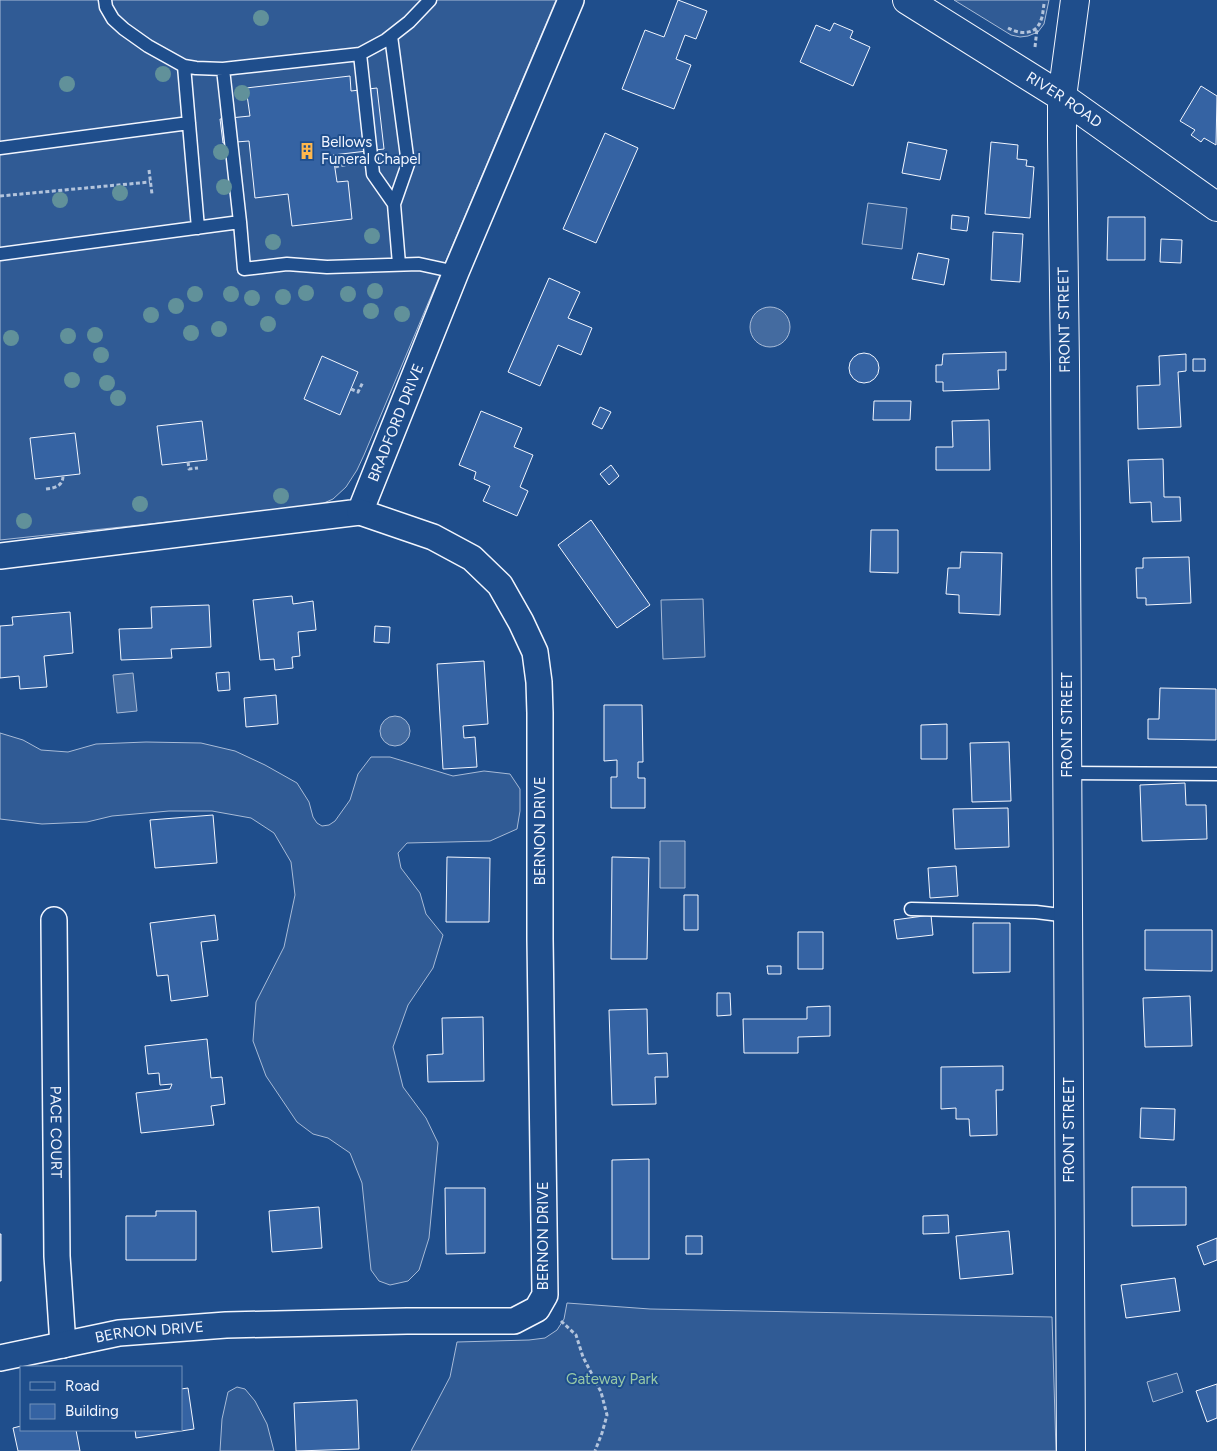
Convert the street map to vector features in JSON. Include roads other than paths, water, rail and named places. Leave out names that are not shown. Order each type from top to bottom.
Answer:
[{"type":"main road","name":"RIVER ROAD","points":[[907,0],[1062,97],[1217,207]]},
{"type":"main road","name":"FRONT STREET","points":[[1071,1451],[1062,97],[1075,0]]},
{"type":"street","name":"BRADFORD DRIVE","points":[[360,512],[456,272],[571,0]]},
{"type":"street","points":[[0,556],[360,512]]},
{"type":"street","name":"BERNON DRIVE","points":[[0,1358],[119,1333],[226,1325],[514,1321],[537,1309],[545,1295],[540,938],[540,713],[539,682],[535,652],[500,585],[472,558],[434,537],[360,512]]},
{"type":"street","name":"PACE COURT","points":[[54,920],[57,1256],[63,1344]]},
{"type":"lane","points":[[105,0],[106,7],[113,19],[148,46],[184,66],[223,69],[360,54],[391,36],[409,22],[430,0]]},
{"type":"lane","points":[[391,36],[408,164],[394,204],[399,264]]},
{"type":"lane","points":[[360,54],[373,174],[394,204]]},
{"type":"lane","points":[[184,66],[198,228]]},
{"type":"lane","points":[[223,69],[244,268],[287,264],[327,267],[419,264],[456,272]]},
{"type":"lane","points":[[0,148],[189,123]]},
{"type":"lane","points":[[0,254],[240,222]]},
{"type":"lane","points":[[1067,773],[1217,774]]},
{"type":"lane","points":[[911,909],[1036,912],[1068,916]]},
{"type":"place","name":"Bellows Funeral Chapel","points":[[307,151]]},
{"type":"park label","name":"Gateway Park","points":[[612,1379]]}]
